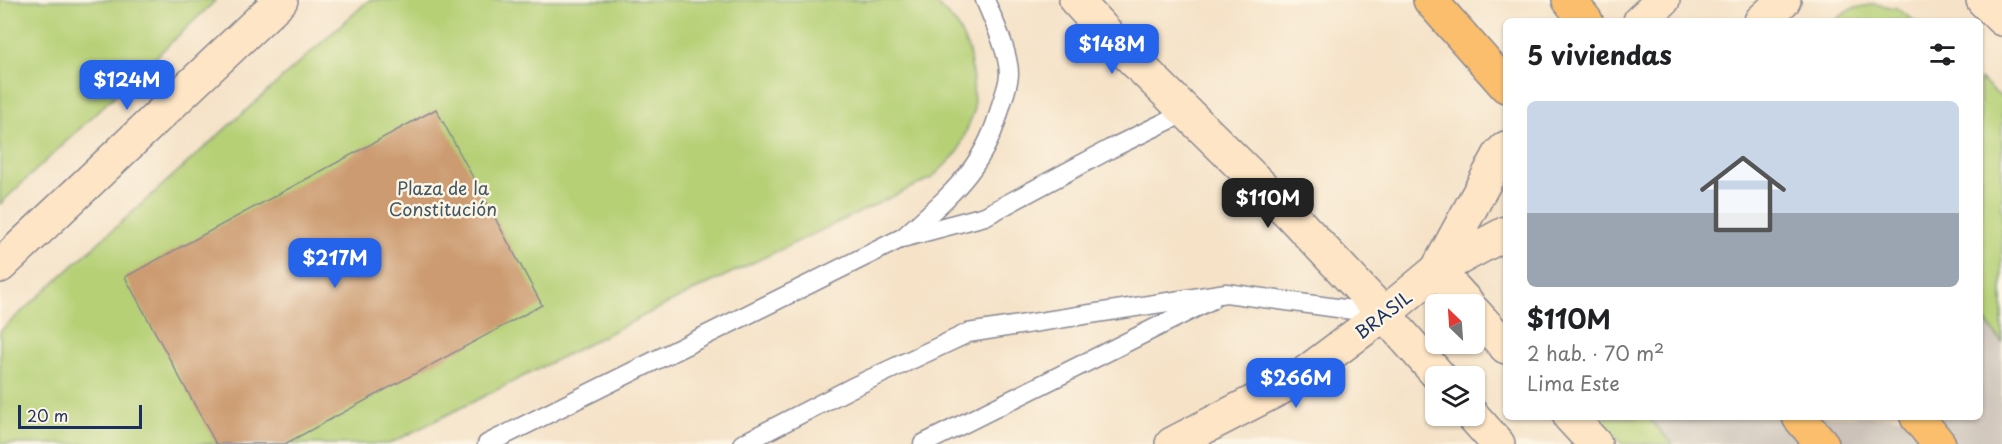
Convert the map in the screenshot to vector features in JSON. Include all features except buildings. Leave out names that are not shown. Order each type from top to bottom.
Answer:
[{"type":"highway","points":[[1430,0],[1503,83]]},
{"type":"highway","points":[[1569,0],[1584,18]]},
{"type":"highway","points":[[1802,420],[1822,444]]},
{"type":"highway","points":[[1920,420],[1940,444]]},
{"type":"main road","points":[[0,266],[281,0]]},
{"type":"main road","points":[[1076,0],[1290,214],[1430,366]]},
{"type":"main road","points":[[1643,18],[1663,0]]},
{"type":"main road","points":[[1764,18],[1784,0]]},
{"type":"main road","points":[[1983,0],[2002,19]]},
{"type":"main road","name":"BRASIL","points":[[1437,270],[1503,151]]},
{"type":"main road","name":"BRASIL","points":[[1172,444],[1296,380],[1384,314],[1437,270],[1503,234]]},
{"type":"main road","points":[[1437,270],[1459,294]]},
{"type":"main road","points":[[1485,324],[1503,344]]},
{"type":"main road","points":[[1573,420],[1594,444]]},
{"type":"main road","points":[[1482,426],[1498,444]]},
{"type":"lane","points":[[902,238],[959,187],[980,158],[995,130],[1009,74],[999,34],[985,0]]},
{"type":"lane","points":[[486,444],[902,238],[985,216],[1110,149],[1186,112]]},
{"type":"lane","points":[[923,444],[1226,293]]},
{"type":"lane","points":[[742,444],[968,333],[1226,293],[1384,314]]},
{"type":"shaded area","points":[[1983,319],[2002,342],[2002,444],[1672,444],[1651,420],[1983,420]]},
{"type":"green space","points":[[0,0],[216,0],[0,204]]},
{"type":"green space","name":"Plaza de la Constitución","points":[[369,0],[933,0],[957,25],[969,51],[974,111],[958,152],[932,178],[691,292],[389,444],[0,444],[0,331]]},
{"type":"green space","points":[[1874,4],[1896,8],[1911,18],[1838,18],[1851,9]]},
{"type":"green space","points":[[1983,82],[2002,98],[2002,342],[1983,319]]},
{"type":"green space","points":[[1599,420],[1651,420],[1672,444],[1622,444]]}]
